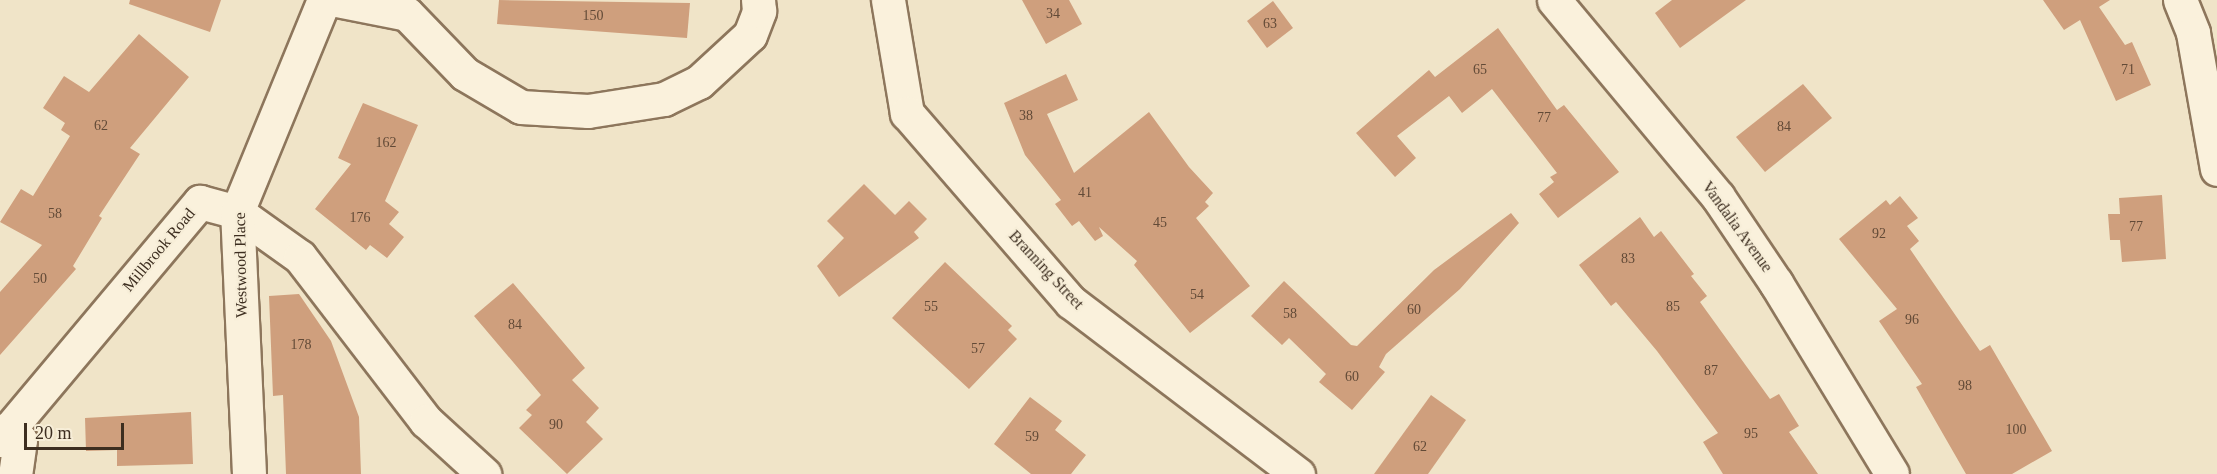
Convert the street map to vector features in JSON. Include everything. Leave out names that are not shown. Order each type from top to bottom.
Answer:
[{"type":"street","name":"Westwood Place","points":[[249,474],[237,212],[324,0]]},
{"type":"street","points":[[337,0],[407,14],[465,74],[521,107],[588,111],[664,99],[699,82],[750,35],[759,11],[758,0]]},
{"type":"street","name":"Branning Street","points":[[888,0],[907,113],[1071,303],[1298,474]]},
{"type":"street","name":"Vandalia Avenue","points":[[1554,0],[1718,197],[1776,283],[1892,474]]},
{"type":"street","points":[[2180,0],[2193,33],[2217,170]]},
{"type":"street","name":"Millbrook Road","points":[[5,434],[200,202],[237,212],[300,257],[426,421],[484,474]]},
{"type":"street","points":[[5,434],[20,440],[15,474]]},
{"type":"building","points":[[130,0],[221,0],[210,32],[129,4]]},
{"type":"building","points":[[499,0],[690,3],[687,38],[497,24]]},
{"type":"building","points":[[1022,0],[1069,0],[1082,24],[1046,44]]},
{"type":"building","points":[[1672,0],[1746,0],[1680,48],[1655,13]]},
{"type":"building","points":[[2043,0],[2110,0],[2099,7],[2125,45],[2132,42],[2151,85],[2116,101],[2080,20],[2064,30]]},
{"type":"building","points":[[1273,1],[1293,28],[1267,48],[1247,21]]},
{"type":"building","points":[[1498,28],[1557,110],[1564,105],[1619,172],[1558,218],[1539,194],[1554,182],[1550,177],[1557,173],[1492,89],[1462,113],[1449,96],[1397,136],[1416,158],[1395,177],[1356,133],[1429,70],[1435,77]]},
{"type":"building","points":[[139,34],[189,77],[130,148],[140,154],[99,216],[102,218],[73,266],[76,269],[0,355],[0,292],[42,245],[0,222],[21,189],[33,196],[70,136],[61,130],[65,123],[43,108],[64,76],[89,92]]},
{"type":"building","points":[[1066,74],[1078,100],[1047,114],[1074,173],[1149,112],[1189,167],[1213,193],[1205,202],[1209,206],[1196,218],[1250,286],[1190,333],[1134,265],[1137,261],[1099,227],[1103,236],[1095,241],[1079,221],[1072,226],[1055,204],[1061,200],[1025,155],[1004,103]]},
{"type":"building","points":[[1803,84],[1832,118],[1765,172],[1736,137]]},
{"type":"building","points":[[363,103],[418,125],[385,201],[399,212],[389,224],[404,237],[387,258],[370,245],[366,250],[315,209],[351,164],[338,158]]},
{"type":"building","points":[[864,184],[895,215],[909,201],[927,219],[914,232],[919,238],[839,297],[817,266],[844,238],[827,221]]},
{"type":"building","points":[[2162,195],[2166,259],[2122,262],[2120,240],[2110,240],[2108,214],[2120,214],[2119,198]]},
{"type":"building","points":[[1900,196],[1918,218],[1907,226],[1919,241],[1910,249],[1980,351],[1990,345],[2052,451],[2012,474],[1966,474],[1916,387],[1922,384],[1879,321],[1897,309],[1839,239],[1886,200],[1890,205]]},
{"type":"building","points":[[1511,213],[1519,223],[1460,289],[1386,354],[1379,367],[1385,372],[1352,410],[1319,382],[1326,374],[1289,338],[1282,345],[1251,316],[1284,281],[1351,345],[1357,346],[1434,270]]},
{"type":"building","points":[[1640,217],[1654,237],[1661,231],[1694,274],[1691,276],[1707,296],[1700,302],[1770,399],[1779,394],[1799,426],[1789,432],[1818,474],[1723,474],[1703,442],[1718,433],[1657,351],[1616,302],[1611,306],[1579,265]]},
{"type":"building","points":[[945,262],[1012,326],[1008,330],[1017,339],[969,389],[892,318]]},
{"type":"building","points":[[513,283],[585,368],[572,380],[599,408],[586,422],[603,439],[567,474],[519,428],[532,415],[526,410],[541,395],[474,316]]},
{"type":"building","points":[[299,294],[331,341],[359,417],[361,474],[286,474],[283,395],[273,396],[269,296]]},
{"type":"building","points":[[1431,395],[1466,420],[1428,474],[1374,474]]},
{"type":"building","points":[[1030,397],[1062,421],[1055,430],[1086,455],[1071,474],[1031,474],[994,444]]},
{"type":"building","points":[[191,412],[193,464],[117,466],[117,450],[86,451],[85,418]]}]
